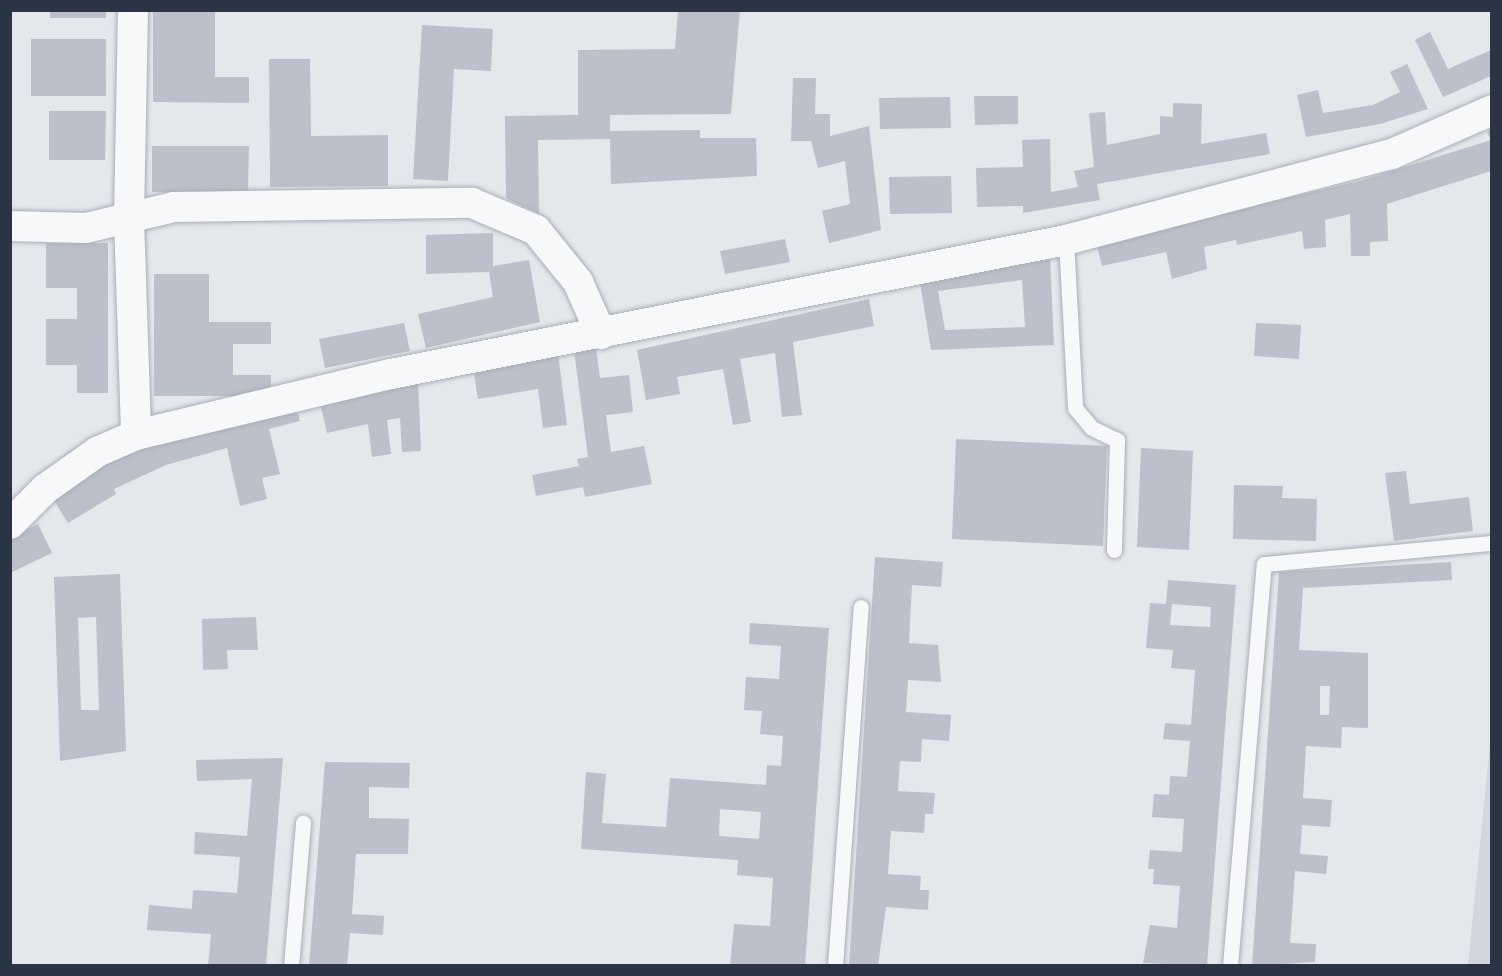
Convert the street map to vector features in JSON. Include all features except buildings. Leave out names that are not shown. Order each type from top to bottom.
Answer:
[{"type":"street","points":[[133,10],[129,219],[136,435]]},
{"type":"street","points":[[10,524],[45,489],[88,458],[136,435],[391,374],[1066,240],[1392,154],[1491,110]]},
{"type":"street","points":[[10,226],[86,228],[174,207],[472,203],[536,231],[578,282],[601,334]]},
{"type":"lane","points":[[1066,240],[1075,408],[1092,428],[1117,440],[1113,550]]},
{"type":"lane","points":[[1230,966],[1264,564],[1491,543]]},
{"type":"lane","points":[[835,966],[861,607]]},
{"type":"lane","points":[[291,966],[303,823]]},
{"type":"shaded area","points":[[1491,734],[1491,965],[1468,965]]}]
